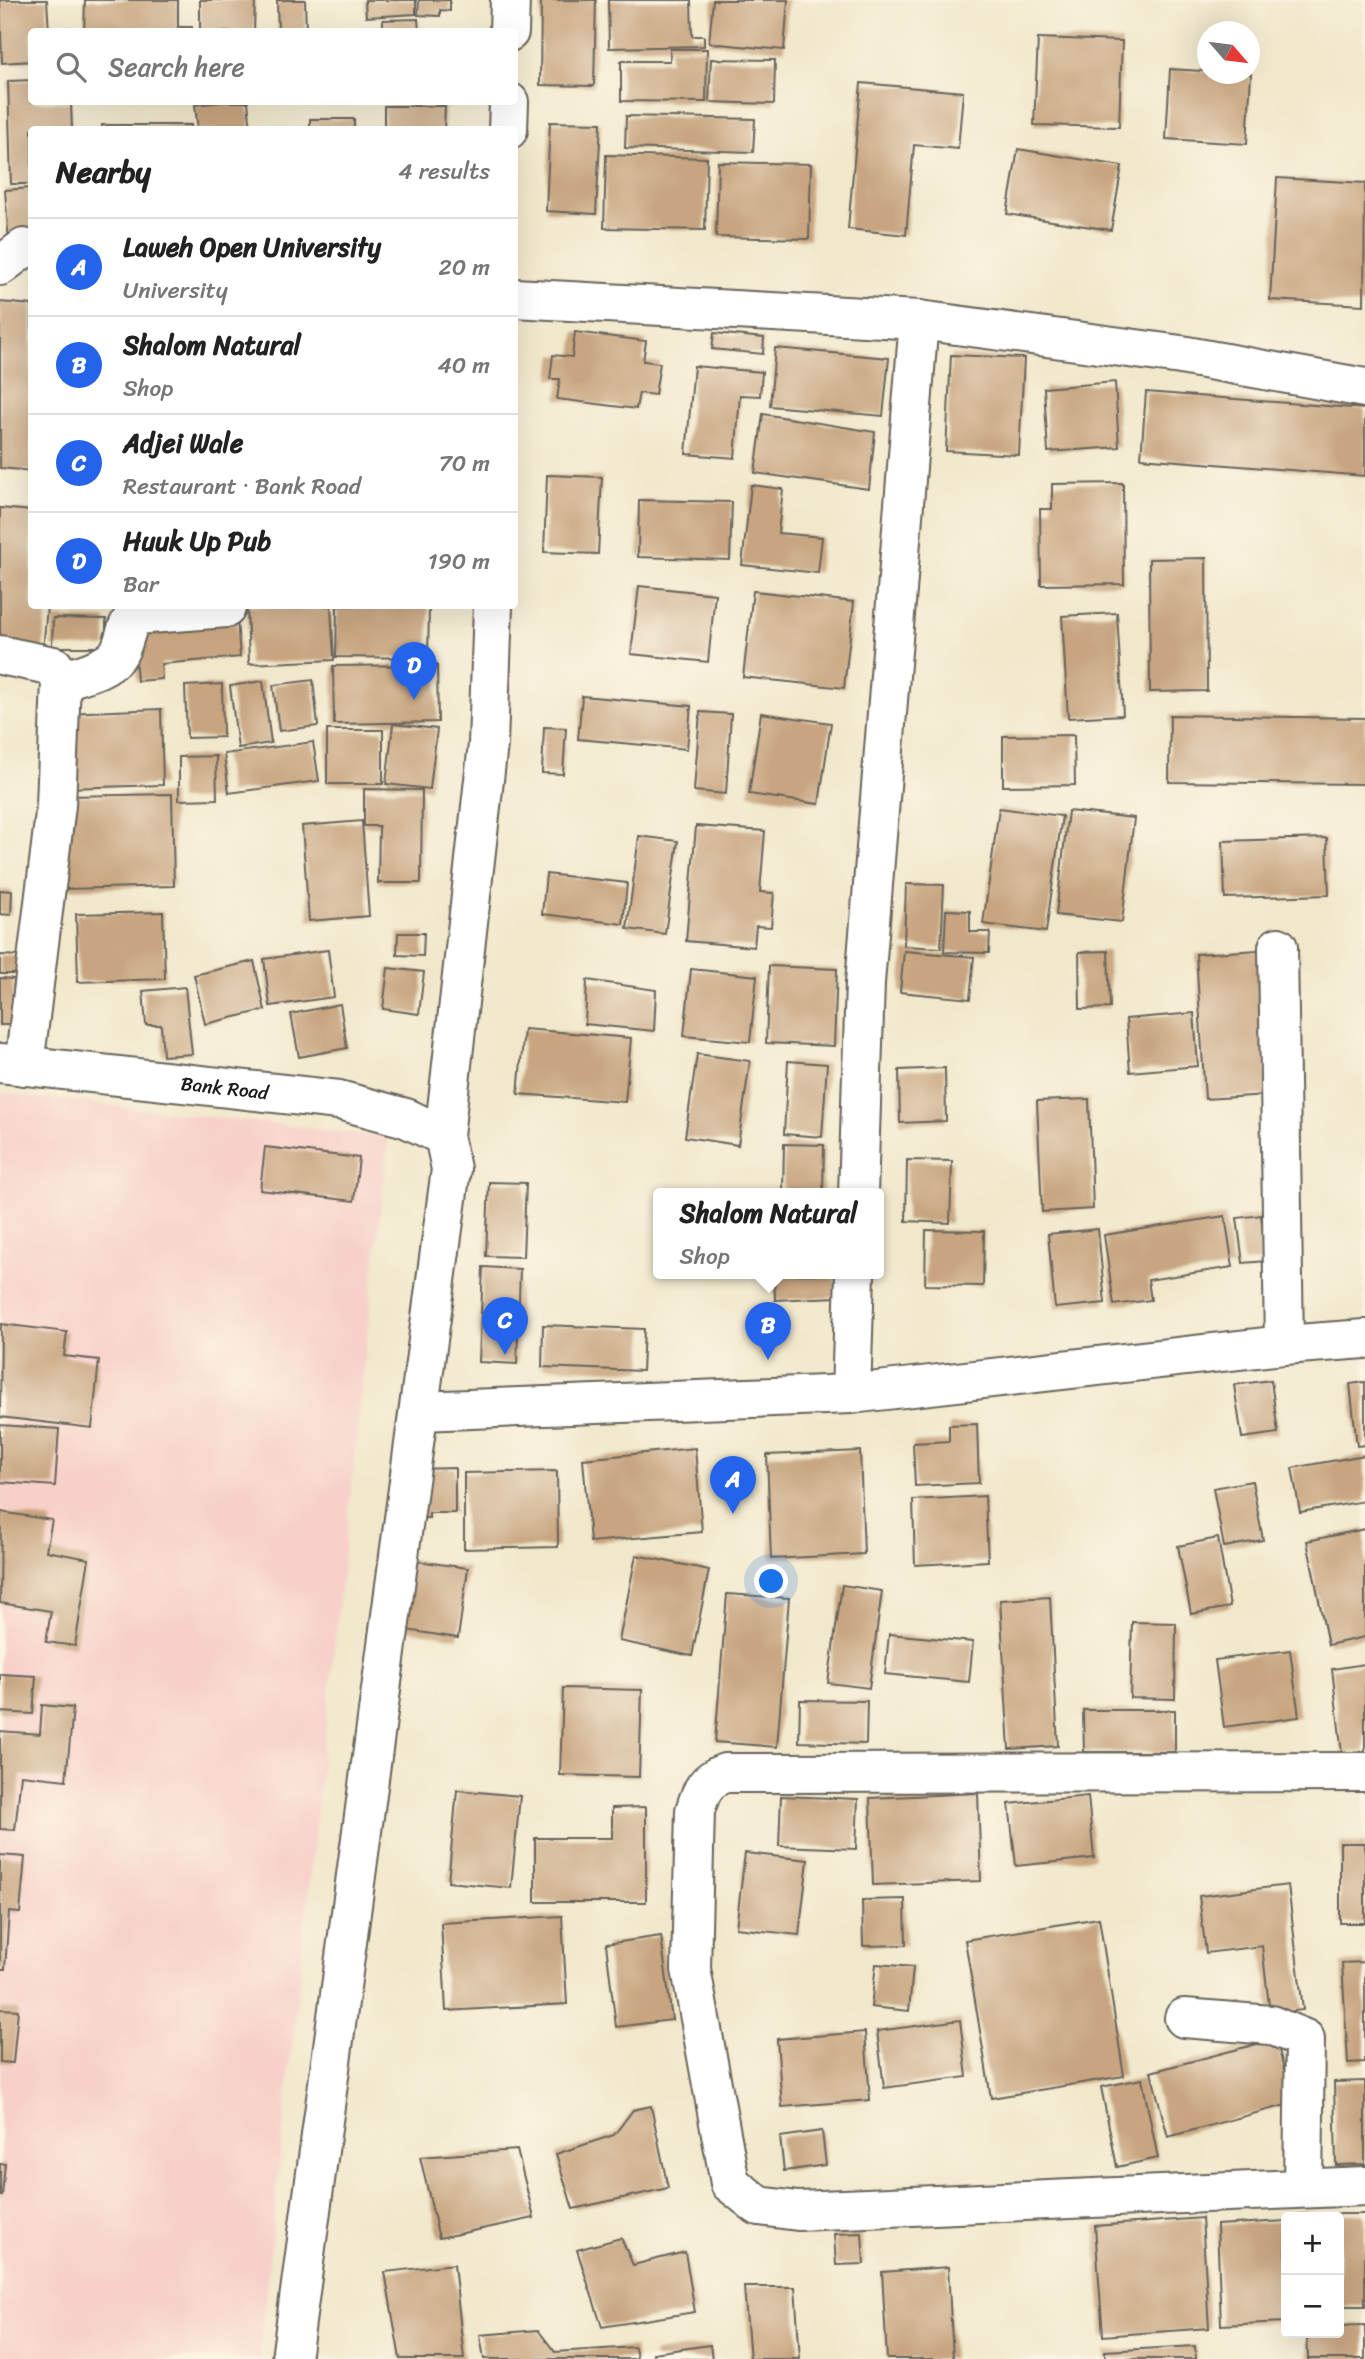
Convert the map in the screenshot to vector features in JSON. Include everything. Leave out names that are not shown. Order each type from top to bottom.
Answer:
[{"type":"street","points":[[509,28],[510,0]]},
{"type":"street","points":[[508,126],[509,105]]},
{"type":"street","points":[[518,298],[919,320],[1181,355],[1365,388]]},
{"type":"street","points":[[858,1188],[865,983],[919,320]]},
{"type":"street","points":[[61,681],[104,666],[117,655],[131,619],[137,615],[213,609]]},
{"type":"street","points":[[291,2359],[451,1169],[444,1136],[488,744],[493,609]]},
{"type":"street","points":[[0,655],[54,666],[61,681],[56,805],[12,1064]]},
{"type":"street","points":[[1278,947],[1284,1345]]},
{"type":"street","name":"Bank Road","points":[[12,1064],[338,1100],[406,1118],[444,1136]]},
{"type":"street","points":[[851,1394],[855,1279]]},
{"type":"street","points":[[420,1411],[851,1394],[1284,1345],[1365,1339]]},
{"type":"street","points":[[1365,1772],[725,1773],[712,1778],[702,1789],[695,1811],[691,1969],[730,2183],[759,2206],[798,2211],[1365,2186]]},
{"type":"street","points":[[1184,2018],[1271,2025],[1305,2039],[1303,2188]]},
{"type":"shaded area","points":[[0,1093],[388,1137],[259,2359],[0,2359]]},
{"type":"building","points":[[0,0],[47,0],[49,28],[28,28],[28,61],[2,63]]},
{"type":"building","points":[[85,0],[178,0],[178,27],[192,27],[192,28],[84,28]]},
{"type":"building","points":[[200,0],[255,0],[254,28],[200,28]]},
{"type":"building","points":[[277,0],[305,0],[306,28],[278,28]]},
{"type":"building","points":[[365,0],[416,0],[416,14],[366,17]]},
{"type":"building","points":[[419,0],[450,0],[450,11],[440,10],[440,16],[418,15]]},
{"type":"building","points":[[541,0],[596,0],[594,86],[540,85]]},
{"type":"building","points":[[608,0],[691,0],[692,36],[704,36],[704,46],[609,48]]},
{"type":"building","points":[[713,0],[788,0],[784,50],[709,43]]},
{"type":"building","points":[[418,19],[419,28],[383,28],[383,20]]},
{"type":"building","points":[[1038,38],[1122,41],[1119,127],[1034,125]]},
{"type":"building","points":[[670,49],[707,49],[706,102],[621,101],[621,61],[670,61]]},
{"type":"building","points":[[711,59],[775,60],[774,104],[709,102]]},
{"type":"building","points":[[1170,69],[1197,71],[1197,84],[1250,84],[1247,144],[1166,139]]},
{"type":"building","points":[[28,80],[28,105],[71,105],[72,126],[28,126],[28,184],[11,184],[8,81]]},
{"type":"building","points":[[861,83],[963,92],[958,149],[914,145],[906,235],[848,229]]},
{"type":"building","points":[[195,105],[248,105],[251,126],[198,126]]},
{"type":"building","points":[[384,106],[445,106],[444,126],[384,126]]},
{"type":"building","points":[[626,116],[755,119],[753,152],[625,148]]},
{"type":"building","points":[[310,119],[354,119],[354,126],[310,126]]},
{"type":"building","points":[[550,122],[601,123],[596,214],[546,211]]},
{"type":"building","points":[[102,125],[191,125],[191,126]]},
{"type":"building","points":[[1018,149],[1122,166],[1111,230],[1007,214]]},
{"type":"building","points":[[606,155],[707,158],[705,230],[604,228]]},
{"type":"building","points":[[718,162],[811,164],[809,239],[716,237]]},
{"type":"building","points":[[1277,178],[1365,183],[1364,305],[1270,300]]},
{"type":"building","points":[[28,188],[28,240],[9,242],[5,190]]},
{"type":"building","points":[[0,302],[28,305],[28,471],[0,468]]},
{"type":"building","points":[[575,332],[646,341],[643,361],[660,363],[655,395],[639,393],[636,409],[557,399],[560,379],[550,379],[553,355],[572,357]]},
{"type":"building","points":[[714,333],[764,338],[763,354],[712,349]]},
{"type":"building","points":[[775,348],[889,358],[883,416],[770,406]]},
{"type":"building","points":[[951,355],[1024,358],[1019,455],[946,451]]},
{"type":"building","points":[[694,366],[762,372],[760,396],[740,395],[735,458],[686,454]]},
{"type":"building","points":[[1115,382],[1119,447],[1048,452],[1044,388]]},
{"type":"building","points":[[1146,392],[1365,409],[1365,476],[1141,458]]},
{"type":"building","points":[[763,414],[875,432],[869,489],[755,473]]},
{"type":"building","points":[[547,475],[602,477],[598,554],[544,552]]},
{"type":"building","points":[[1123,483],[1124,584],[1041,585],[1040,509],[1052,509],[1052,484]]},
{"type":"building","points":[[751,485],[783,489],[778,533],[822,537],[818,573],[742,565]]},
{"type":"building","points":[[639,500],[732,502],[730,560],[638,557]]},
{"type":"building","points":[[0,508],[28,511],[28,609],[47,609],[43,651],[0,647]]},
{"type":"building","points":[[1206,558],[1207,691],[1150,692],[1149,559]]},
{"type":"building","points":[[639,586],[715,594],[708,662],[631,654]]},
{"type":"building","points":[[753,591],[854,602],[844,688],[743,677]]},
{"type":"building","points":[[247,609],[331,609],[334,660],[249,664]]},
{"type":"building","points":[[337,609],[429,609],[428,658],[336,657]]},
{"type":"building","points":[[1117,613],[1123,715],[1068,718],[1062,616]]},
{"type":"building","points":[[53,618],[106,619],[106,647],[52,647]]},
{"type":"building","points":[[237,619],[240,657],[161,664],[162,679],[137,681],[133,628]]},
{"type":"building","points":[[437,665],[438,722],[334,724],[333,666]]},
{"type":"building","points":[[313,680],[318,726],[279,731],[273,685]]},
{"type":"building","points":[[263,681],[271,743],[238,748],[230,686]]},
{"type":"building","points":[[222,684],[223,737],[187,738],[185,686]]},
{"type":"building","points":[[582,696],[691,706],[687,749],[578,739]]},
{"type":"building","points":[[161,709],[163,785],[67,788],[65,713]]},
{"type":"building","points":[[700,712],[731,714],[726,794],[694,791]]},
{"type":"building","points":[[761,713],[831,723],[819,804],[749,794]]},
{"type":"building","points":[[1170,715],[1365,718],[1365,784],[1169,782]]},
{"type":"building","points":[[393,724],[437,729],[430,789],[386,784]]},
{"type":"building","points":[[544,727],[566,728],[563,774],[542,773]]},
{"type":"building","points":[[327,730],[383,730],[383,784],[327,784]]},
{"type":"building","points":[[1074,735],[1075,785],[1003,786],[1003,736]]},
{"type":"building","points":[[313,742],[319,781],[229,793],[224,754]]},
{"type":"building","points":[[216,756],[217,799],[179,800],[179,757]]},
{"type":"building","points":[[364,789],[422,790],[421,883],[378,883],[379,826],[364,826]]},
{"type":"building","points":[[172,794],[174,886],[66,889],[65,796]]},
{"type":"building","points":[[999,808],[1062,816],[1046,932],[983,924]]},
{"type":"building","points":[[1068,811],[1134,818],[1122,922],[1056,915]]},
{"type":"building","points":[[362,821],[369,916],[309,921],[302,826]]},
{"type":"building","points":[[696,826],[765,831],[760,892],[774,893],[771,927],[756,926],[754,947],[686,941]]},
{"type":"building","points":[[639,836],[678,841],[665,934],[627,929]]},
{"type":"building","points":[[1327,838],[1329,895],[1225,898],[1223,841]]},
{"type":"building","points":[[546,874],[627,883],[623,924],[542,914]]},
{"type":"building","points":[[906,884],[944,885],[941,948],[904,946]]},
{"type":"building","points":[[0,890],[12,891],[11,915],[0,914]]},
{"type":"building","points":[[946,910],[970,911],[970,932],[990,932],[989,953],[944,952]]},
{"type":"building","points":[[163,912],[165,979],[78,982],[76,914]]},
{"type":"building","points":[[398,933],[424,933],[423,956],[397,955]]},
{"type":"building","points":[[328,950],[334,997],[270,1006],[264,959]]},
{"type":"building","points":[[1259,950],[1267,1095],[1205,1099],[1196,954]]},
{"type":"building","points":[[904,951],[974,957],[970,999],[900,992]]},
{"type":"building","points":[[1108,951],[1110,1008],[1080,1009],[1079,952]]},
{"type":"building","points":[[0,955],[22,956],[22,974],[0,974]]},
{"type":"building","points":[[254,961],[265,1010],[205,1024],[194,975]]},
{"type":"building","points":[[769,966],[837,969],[834,1046],[766,1043]]},
{"type":"building","points":[[388,968],[424,972],[419,1014],[383,1009]]},
{"type":"building","points":[[691,969],[757,976],[750,1042],[684,1036]]},
{"type":"building","points":[[0,978],[14,979],[11,1025],[0,1025]]},
{"type":"building","points":[[587,980],[656,990],[654,1031],[585,1024]]},
{"type":"building","points":[[185,987],[192,1054],[163,1056],[161,1025],[146,1025],[143,991]]},
{"type":"building","points":[[340,1004],[347,1048],[299,1057],[291,1014]]},
{"type":"building","points":[[1194,1013],[1198,1066],[1130,1072],[1126,1019]]},
{"type":"building","points":[[524,1029],[631,1038],[625,1102],[518,1094]]},
{"type":"building","points":[[697,1054],[750,1061],[738,1145],[685,1137]]},
{"type":"building","points":[[788,1061],[827,1064],[822,1137],[784,1134]]},
{"type":"building","points":[[945,1068],[946,1121],[900,1123],[899,1070]]},
{"type":"building","points":[[1089,1099],[1093,1209],[1042,1212],[1037,1101]]},
{"type":"building","points":[[784,1144],[824,1145],[823,1188],[783,1188]]},
{"type":"building","points":[[265,1147],[359,1158],[354,1201],[260,1190]]},
{"type":"building","points":[[907,1160],[952,1161],[950,1223],[906,1221]]},
{"type":"building","points":[[489,1182],[526,1183],[523,1257],[486,1256]]},
{"type":"building","points":[[1261,1215],[1267,1261],[1243,1263],[1237,1218]]},
{"type":"building","points":[[1225,1216],[1233,1267],[1148,1280],[1151,1300],[1114,1305],[1104,1235]]},
{"type":"building","points":[[1098,1229],[1105,1303],[1055,1308],[1048,1234]]},
{"type":"building","points":[[926,1230],[984,1231],[983,1286],[925,1285]]},
{"type":"building","points":[[483,1267],[520,1269],[517,1364],[479,1362]]},
{"type":"building","points":[[774,1279],[835,1279],[836,1297],[775,1300]]},
{"type":"building","points":[[1,1324],[67,1332],[64,1356],[99,1360],[92,1428],[0,1417]]},
{"type":"building","points":[[543,1325],[644,1329],[642,1371],[542,1367]]},
{"type":"building","points":[[1271,1380],[1278,1433],[1242,1438],[1234,1385]]},
{"type":"building","points":[[1365,1382],[1365,1445],[1357,1446],[1350,1384]]},
{"type":"building","points":[[977,1424],[979,1483],[915,1486],[913,1443],[949,1441],[949,1425]]},
{"type":"building","points":[[0,1425],[59,1429],[55,1486],[0,1482]]},
{"type":"building","points":[[695,1448],[702,1532],[590,1542],[583,1459]]},
{"type":"building","points":[[860,1451],[864,1554],[771,1559],[767,1455]]},
{"type":"building","points":[[1365,1455],[1365,1501],[1300,1512],[1292,1468]]},
{"type":"building","points":[[455,1468],[455,1513],[429,1513],[429,1518],[414,1518],[413,1469]]},
{"type":"building","points":[[557,1471],[558,1547],[464,1549],[464,1473]]},
{"type":"building","points":[[1252,1481],[1263,1540],[1224,1547],[1213,1488]]},
{"type":"building","points":[[985,1496],[988,1561],[915,1565],[913,1500]]},
{"type":"building","points":[[1,1512],[52,1520],[46,1551],[89,1559],[75,1646],[46,1642],[51,1611],[0,1603]]},
{"type":"building","points":[[1365,1529],[1365,1637],[1328,1645],[1307,1541]]},
{"type":"building","points":[[1218,1538],[1230,1607],[1191,1614],[1178,1546]]},
{"type":"building","points":[[636,1555],[709,1570],[692,1656],[619,1641]]},
{"type":"building","points":[[410,1560],[468,1568],[458,1638],[400,1629]]},
{"type":"building","points":[[842,1585],[882,1591],[869,1688],[828,1683]]},
{"type":"building","points":[[727,1594],[789,1598],[777,1747],[715,1742]]},
{"type":"building","points":[[1050,1597],[1058,1746],[1009,1749],[1000,1600]]},
{"type":"building","points":[[1132,1622],[1176,1623],[1175,1699],[1130,1698]]},
{"type":"building","points":[[889,1634],[973,1642],[969,1682],[885,1674]]},
{"type":"building","points":[[1290,1650],[1299,1717],[1224,1727],[1215,1660]]},
{"type":"building","points":[[1365,1664],[1365,1751],[1342,1754],[1332,1669]]},
{"type":"building","points":[[0,1674],[36,1676],[33,1714],[0,1712]]},
{"type":"building","points":[[563,1688],[642,1690],[639,1777],[560,1775]]},
{"type":"building","points":[[800,1700],[867,1701],[866,1744],[799,1742]]},
{"type":"building","points":[[42,1705],[73,1708],[66,1780],[21,1775],[15,1830],[0,1829],[0,1731],[40,1734]]},
{"type":"building","points":[[1083,1710],[1175,1710],[1175,1752],[1084,1752]]},
{"type":"building","points":[[457,1790],[520,1796],[511,1888],[448,1882]]},
{"type":"building","points":[[978,1793],[981,1881],[873,1885],[870,1798]]},
{"type":"building","points":[[781,1796],[858,1799],[856,1849],[779,1846]]},
{"type":"building","points":[[1088,1796],[1094,1858],[1016,1866],[1009,1804]]},
{"type":"building","points":[[646,1807],[646,1902],[535,1902],[535,1838],[612,1838],[612,1808]]},
{"type":"building","points":[[1340,1843],[1365,1843],[1365,1923],[1340,1923]]},
{"type":"building","points":[[745,1853],[808,1860],[799,1935],[736,1928]]},
{"type":"building","points":[[0,1855],[25,1857],[20,1913],[9,1912],[5,1969],[0,1969]]},
{"type":"building","points":[[1288,1885],[1303,2010],[1270,2014],[1262,1946],[1206,1953],[1199,1896]]},
{"type":"building","points":[[905,1899],[906,1945],[863,1946],[862,1900]]},
{"type":"building","points":[[562,1916],[567,2004],[446,2011],[441,1923]]},
{"type":"building","points":[[1099,1918],[1124,2076],[991,2098],[965,1940]]},
{"type":"building","points":[[661,1936],[672,2020],[616,2027],[606,1944]]},
{"type":"building","points":[[1365,1962],[1365,2062],[1348,2063],[1342,1963]]},
{"type":"building","points":[[876,1964],[913,1967],[909,2011],[871,2007]]},
{"type":"building","points":[[0,2009],[18,2010],[13,2063],[0,2062]]},
{"type":"building","points":[[960,2020],[967,2077],[884,2088],[877,2031]]},
{"type":"building","points":[[865,2032],[870,2100],[782,2107],[777,2039]]},
{"type":"building","points":[[1276,2039],[1293,2103],[1168,2137],[1151,2072]]},
{"type":"building","points":[[1142,2079],[1158,2158],[1117,2167],[1101,2087]]},
{"type":"building","points":[[1365,2081],[1365,2164],[1336,2165],[1334,2082]]},
{"type":"building","points":[[651,2106],[668,2188],[573,2209],[556,2154],[614,2135],[633,2110]]},
{"type":"building","points":[[822,2131],[826,2165],[784,2171],[780,2137]]},
{"type":"building","points":[[517,2150],[534,2218],[439,2238],[420,2157]]},
{"type":"building","points":[[0,2164],[5,2164],[2,2196],[0,2196]]},
{"type":"building","points":[[1344,2214],[1365,2214],[1365,2306],[1344,2306]]},
{"type":"building","points":[[1202,2218],[1209,2328],[1103,2336],[1095,2226]]},
{"type":"building","points":[[1281,2221],[1281,2322],[1221,2325],[1217,2225]]},
{"type":"building","points":[[862,2233],[864,2264],[836,2265],[834,2234]]},
{"type":"building","points":[[621,2238],[633,2265],[685,2252],[695,2312],[602,2327],[577,2250]]},
{"type":"building","points":[[454,2264],[464,2359],[400,2359],[385,2272]]},
{"type":"building","points":[[948,2267],[953,2359],[887,2359],[882,2272]]},
{"type":"building","points":[[744,2287],[795,2287],[800,2359],[750,2359]]},
{"type":"building","points":[[1365,2325],[1365,2359],[1308,2359],[1307,2338],[1344,2338],[1344,2326]]},
{"type":"building","points":[[538,2330],[555,2352],[635,2347],[637,2359],[484,2359],[480,2335]]},
{"type":"building","points":[[710,2345],[712,2359],[654,2359],[653,2353]]},
{"type":"building","points":[[1195,2346],[1196,2359],[1105,2359],[1105,2351]]},
{"type":"place","name":"Huuk Up Pub","points":[[414,700]]},
{"type":"place","name":"Adjei Wale","points":[[505,1355]]},
{"type":"place","name":"Shalom Natural","points":[[768,1360]]},
{"type":"place","name":"Laweh Open University","points":[[733,1514]]}]
